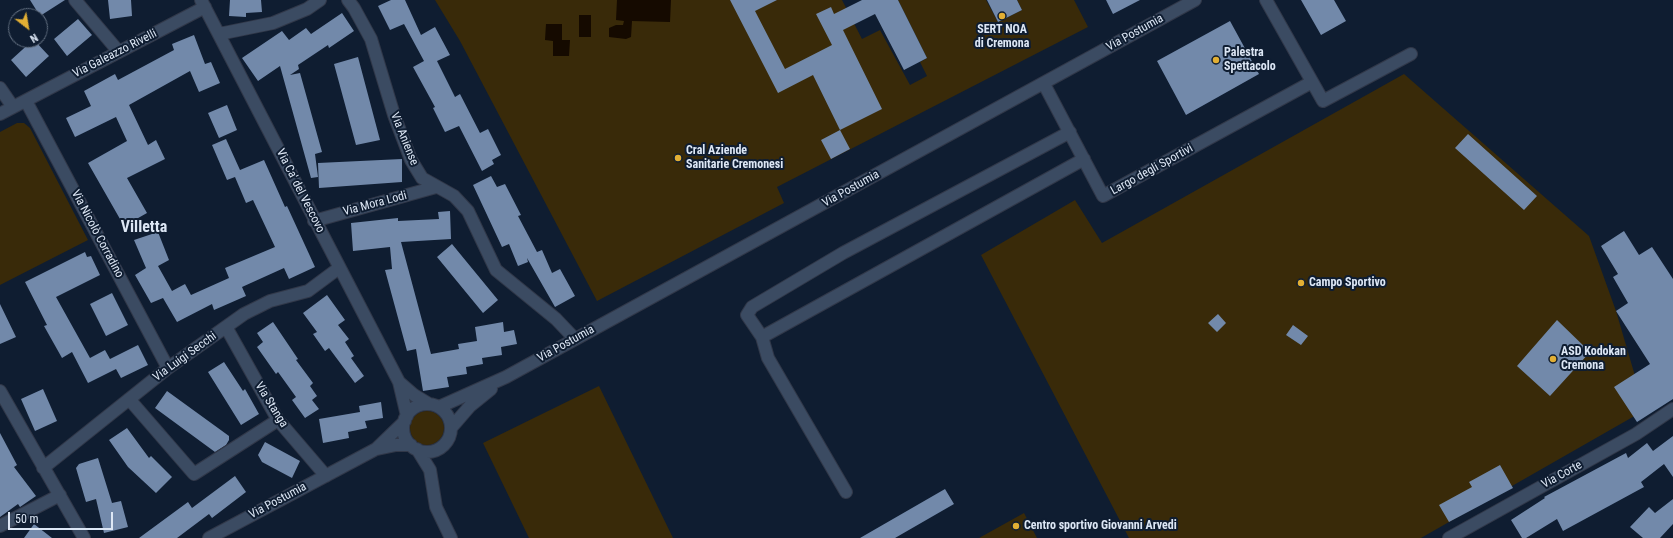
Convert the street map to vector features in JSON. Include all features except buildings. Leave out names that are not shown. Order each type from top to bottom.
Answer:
[{"type":"street","points":[[76,0],[119,52]]},
{"type":"street","points":[[219,34],[273,23],[307,9],[320,0]]},
{"type":"street","name":"Via Aniense","points":[[348,0],[371,39],[394,115],[411,160],[422,178],[454,196],[468,211],[496,270],[556,319],[575,339]]},
{"type":"street","name":"Via Postumia","points":[[209,538],[376,449],[416,407],[434,406],[506,377],[1044,84],[1195,0]]},
{"type":"street","points":[[1266,0],[1323,101],[1411,54]]},
{"type":"street","name":"Via Galeazzo Rivelli","points":[[0,114],[119,52],[203,4]]},
{"type":"street","name":"Via Ca' del Vescovo","points":[[203,4],[270,131],[314,221],[399,382],[406,418]]},
{"type":"street","name":"Largo degli Sportivi","points":[[1044,84],[1103,196],[1312,82]]},
{"type":"street","points":[[0,88],[13,107]]},
{"type":"street","name":"Via Nicolò Corradino","points":[[26,101],[168,368]]},
{"type":"street","points":[[846,492],[768,358],[762,337],[747,315],[752,307],[843,253],[1070,132]]},
{"type":"street","points":[[762,337],[1084,158]]},
{"type":"street","name":"Via Mora Lodi","points":[[314,221],[436,187]]},
{"type":"street","name":"Via Luigi Secchi","points":[[43,468],[168,368],[244,314],[270,301],[308,291],[339,268]]},
{"type":"street","name":"Via Stanga","points":[[226,327],[278,420],[326,476]]},
{"type":"street","name":"Via Postumia","points":[[430,470],[441,447],[450,435],[451,428],[470,406],[506,377]]},
{"type":"street","name":"Via Ca' del Vescovo","points":[[399,382],[414,395],[434,406]]},
{"type":"street","points":[[0,391],[84,538]]},
{"type":"street","points":[[129,399],[194,474],[278,420]]},
{"type":"street","points":[[434,406],[448,416],[451,428]]},
{"type":"street","name":"Via Corte","points":[[1449,538],[1636,434],[1673,409]]},
{"type":"street","points":[[406,418],[404,434],[430,470],[436,507],[451,538]]},
{"type":"street","points":[[376,449],[396,445],[414,447],[430,452],[441,447]]},
{"type":"street","points":[[0,526],[60,495]]},
{"type":"shaded area","name":"Cral Aziende Sanitarie Cremonesi","points":[[435,0],[842,0],[862,39],[880,30],[910,85],[927,76],[920,62],[927,58],[898,0],[986,0],[998,22],[1022,10],[1017,0],[1074,0],[1088,27],[777,187],[784,203],[597,301],[460,41]]},
{"type":"shaded area","points":[[617,0],[671,0],[670,22],[632,21],[631,37],[626,39],[609,37],[609,28],[616,25],[623,25],[624,21],[616,20]]},
{"type":"shaded area","points":[[579,15],[591,15],[591,37],[579,37]]},
{"type":"shaded area","points":[[546,24],[562,24],[562,40],[570,40],[569,56],[553,56],[553,41],[545,40]]},
{"type":"shaded area","name":"Campo Sportivo","points":[[1404,74],[1589,236],[1616,311],[1645,410],[1421,538],[1129,538],[981,255],[1075,200],[1102,243]]},
{"type":"shaded area","points":[[17,123],[24,123],[30,128],[88,240],[0,285],[0,132]]},
{"type":"shaded area","points":[[599,386],[673,538],[529,538],[483,443]]},
{"type":"shaded area","points":[[424,411],[430,411],[439,416],[443,422],[443,434],[439,440],[430,445],[424,445],[415,440],[410,431],[410,425],[415,416]]},
{"type":"shaded area","name":"Centro sportivo Giovanni Arvedi","points":[[1024,513],[1037,538],[979,538]]},
{"type":"place","name":"SERT NOA di Cremona","points":[[1002,16]]},
{"type":"place","name":"Palestra Spettacolo","points":[[1216,60]]},
{"type":"place","name":"Cral Aziende Sanitarie Cremonesi","points":[[678,158]]},
{"type":"place","name":"Campo Sportivo","points":[[1301,283]]},
{"type":"place","name":"ASD Kodokan Cremona","points":[[1553,359]]},
{"type":"place","name":"Centro sportivo Giovanni Arvedi","points":[[1016,526]]},
{"type":"district","name":"Villetta","points":[[144,228]]}]
